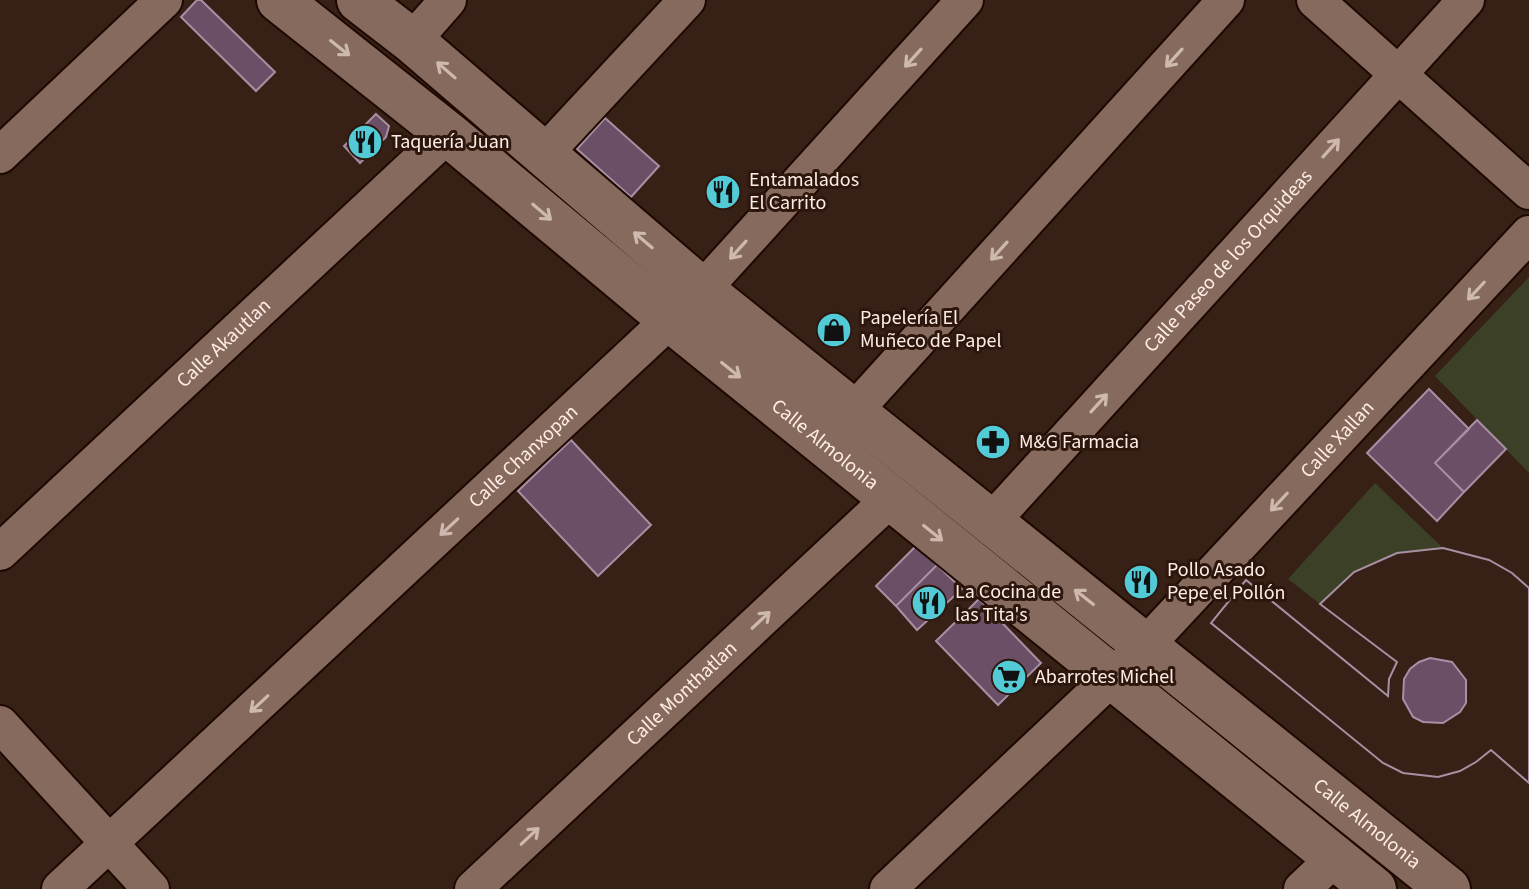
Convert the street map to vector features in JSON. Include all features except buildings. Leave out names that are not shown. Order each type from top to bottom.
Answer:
[{"type":"street","points":[[0,155],[164,0]]},
{"type":"street","name":"Calle Almolonia","points":[[279,0],[448,134],[890,499],[1374,889]]},
{"type":"street","name":"Calle Almolonia","points":[[359,0],[412,41],[702,290],[1448,889]]},
{"type":"street","points":[[412,41],[448,0]]},
{"type":"street","points":[[543,155],[687,0]]},
{"type":"street","name":"Calle Chanxopan","points":[[60,889],[702,290],[965,0]]},
{"type":"street","points":[[854,411],[1226,0]]},
{"type":"street","points":[[1315,0],[1529,191]]},
{"type":"street","name":"Calle Paseo de los Orquideas","points":[[990,523],[1466,0]]},
{"type":"street","name":"Calle Akautlan","points":[[0,552],[448,134]]},
{"type":"street","name":"Calle Xallan","points":[[1113,678],[1529,234]]},
{"type":"street","name":"Calle Monthatlan","points":[[473,889],[890,499]]},
{"type":"street","points":[[888,889],[1113,678]]},
{"type":"street","points":[[0,724],[151,889]]},
{"type":"street","points":[[1302,889],[1335,858]]},
{"type":"green space","points":[[1529,277],[1529,473],[1435,376]]},
{"type":"green space","points":[[1375,483],[1443,548],[1397,553],[1354,572],[1320,604],[1288,579]]},
{"type":"place","name":"Taquería Juan","points":[[365,142]]},
{"type":"place","name":"Entamalados El Carrito","points":[[723,192]]},
{"type":"place","name":"Papelería El Muñeco de Papel","points":[[834,330]]},
{"type":"place","name":"M&G Farmacia","points":[[993,442]]},
{"type":"place","name":"Pollo Asado Pepe el Pollón","points":[[1141,582]]},
{"type":"place","name":"La Cocina de las Tita's","points":[[929,603]]},
{"type":"place","name":"Abarrotes Michel","points":[[1009,677]]}]
